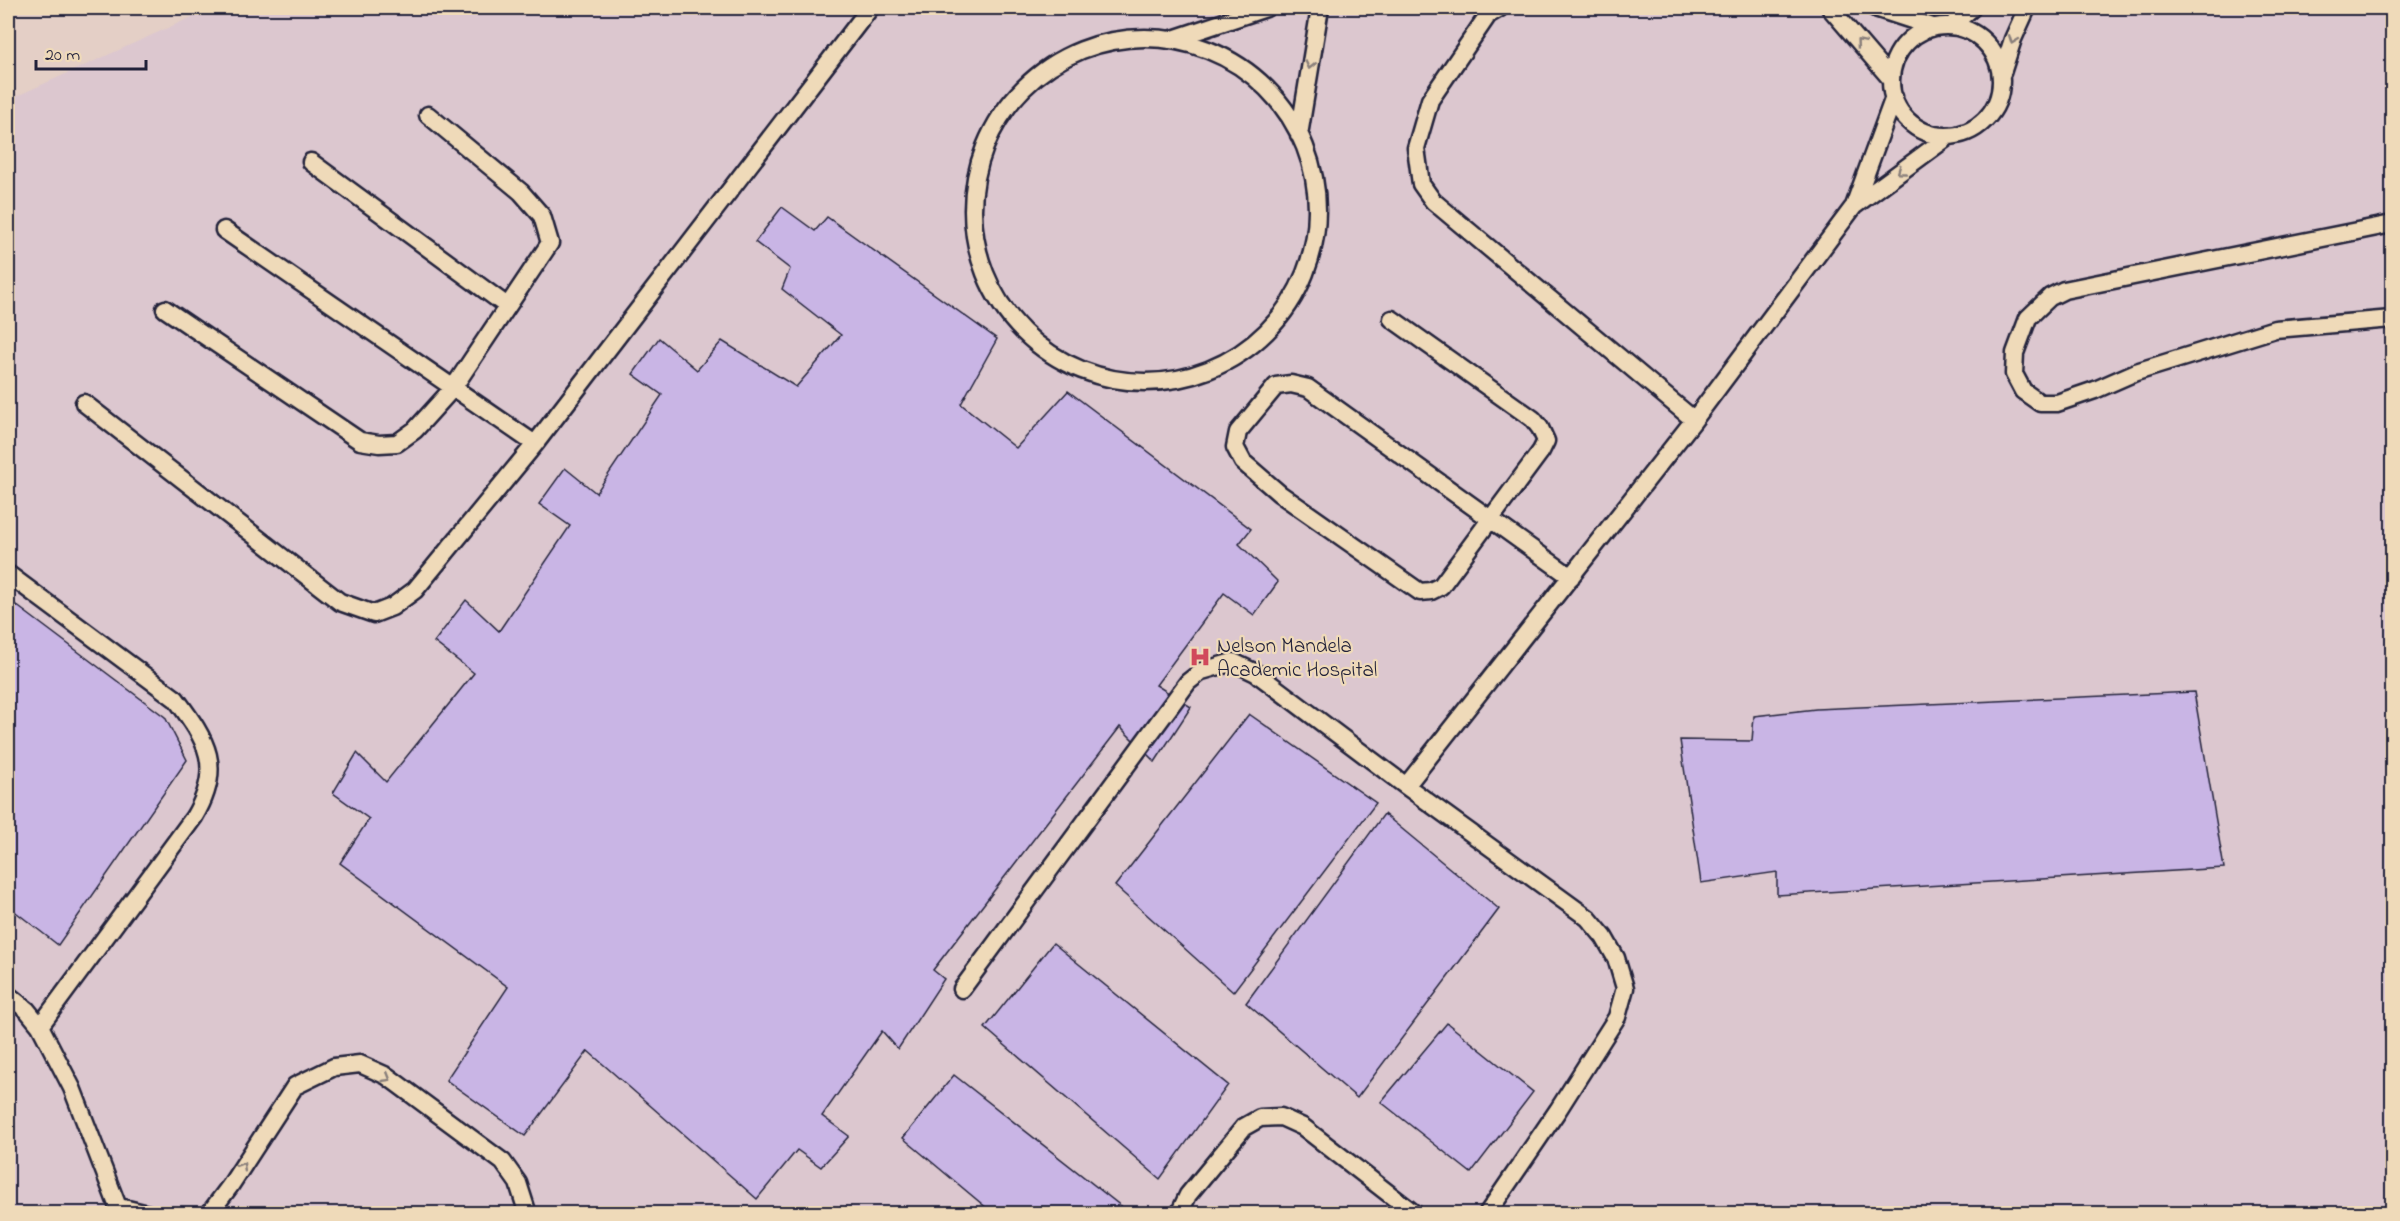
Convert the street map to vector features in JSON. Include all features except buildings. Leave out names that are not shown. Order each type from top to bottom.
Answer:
[{"type":"lane","points":[[84,404],[340,602],[374,614],[392,607],[415,590],[535,444],[870,8]]},
{"type":"lane","points":[[1170,40],[1266,8]]},
{"type":"lane","points":[[1299,135],[1320,8]]},
{"type":"lane","points":[[1500,8],[1488,15],[1430,100],[1416,148],[1421,184],[1433,201],[1694,420]]},
{"type":"lane","points":[[1830,8],[1891,79]]},
{"type":"lane","points":[[1875,8],[1933,27]]},
{"type":"lane","points":[[1951,26],[1972,8]]},
{"type":"lane","points":[[2001,73],[2027,8]]},
{"type":"lane","points":[[1951,26],[1969,30],[1985,41],[1996,56],[2001,73],[2001,92],[1994,109],[1983,124],[1967,133],[1949,136],[1930,134],[1914,126],[1901,114],[1893,97],[1891,79],[1893,65],[1899,52],[1919,32],[1933,27],[1951,26]]},
{"type":"lane","points":[[1127,39],[1170,40],[1212,51],[1248,73],[1278,101],[1299,135],[1313,173],[1317,212],[1312,253],[1298,290],[1275,323],[1246,351],[1211,370],[1172,380],[1131,382],[1092,374],[1055,357],[1022,330],[995,296],[979,257],[972,214],[976,172],[991,131],[1015,96],[1047,68],[1085,48],[1127,39]]},
{"type":"lane","points":[[1854,206],[1893,97]]},
{"type":"lane","points":[[165,309],[360,441],[380,444],[397,443],[415,430],[453,388],[550,243],[542,216],[521,192],[428,115]]},
{"type":"lane","points":[[1406,786],[1694,420],[1854,206],[1949,136]]},
{"type":"lane","points":[[311,162],[507,306]]},
{"type":"lane","points":[[2392,224],[2064,290],[2050,297],[2028,318],[2015,353],[2014,374],[2023,391],[2040,403],[2057,403],[2136,372],[2275,329],[2392,319]]},
{"type":"lane","points":[[224,231],[535,444]]},
{"type":"lane","points":[[1392,319],[1522,411],[1540,428],[1545,441],[1541,451],[1493,519],[1441,586],[1431,591],[1420,592],[1280,494],[1243,462],[1234,447],[1238,432],[1276,386],[1291,384],[1308,388],[1493,519],[1571,577]]},
{"type":"lane","points":[[8,574],[176,699],[196,727],[208,750],[210,772],[205,797],[194,817],[40,1026]]},
{"type":"lane","points":[[962,989],[1188,682],[1202,671],[1233,662],[1256,673],[1406,786],[1588,918],[1605,937],[1616,958],[1625,988],[1617,1017],[1558,1110],[1487,1214]]},
{"type":"lane","points":[[8,996],[27,1010],[40,1026],[72,1088],[123,1210],[147,1214]]},
{"type":"lane","points":[[209,1214],[230,1186],[295,1086],[334,1067],[360,1064],[387,1077],[503,1162],[518,1183],[526,1208],[525,1214]]},
{"type":"lane","points":[[1179,1214],[1188,1195],[1244,1126],[1260,1118],[1281,1117],[1303,1127],[1414,1214]]},
{"type":"shaded area","name":"Nelson Mandela Academic Hospital","points":[[212,8],[2392,8],[2392,1213],[8,1213],[8,100]]},
{"type":"place","name":"Nelson Mandela Academic Hospital","points":[[1200,657]]}]
